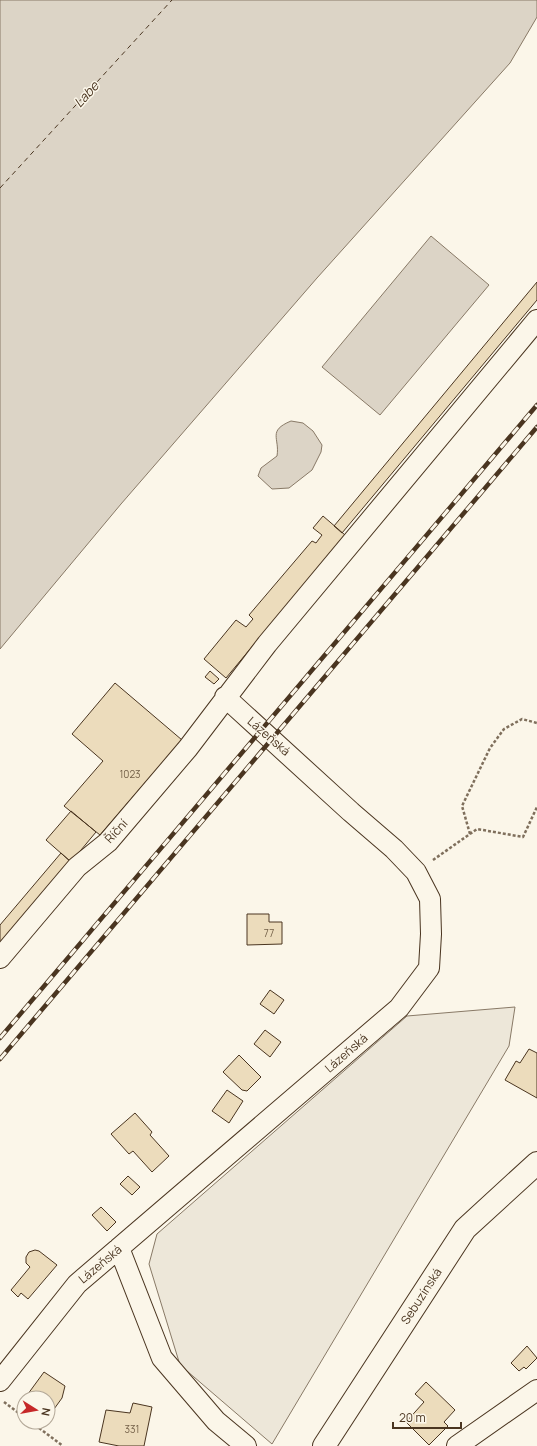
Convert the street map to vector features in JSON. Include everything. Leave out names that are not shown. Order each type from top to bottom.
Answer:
[{"type":"main road","name":"Sebuzínská","points":[[324,1446],[464,1229],[537,1163]]},
{"type":"street","name":"Říční","points":[[0,958],[77,867],[108,842],[188,748],[225,697],[537,320]]},
{"type":"street","name":"Lázeňská","points":[[0,1381],[77,1284],[399,1008],[429,968],[431,934],[430,899],[416,872],[394,848],[351,812],[225,697]]},
{"type":"street","points":[[120,1248],[162,1358],[216,1421],[246,1446]]},
{"type":"street","points":[[457,1446],[537,1390]]},
{"type":"path","points":[[470,834],[462,806],[490,748],[504,729],[522,719],[537,723]]},
{"type":"path","points":[[416,872],[476,829],[523,837],[537,807]]},
{"type":"path","points":[[0,1400],[16,1411]]},
{"type":"path","points":[[42,1430],[63,1446]]},
{"type":"shaded area","points":[[515,1007],[509,1046],[272,1444],[180,1365],[149,1264],[157,1234],[407,1016]]},
{"type":"water","name":"Labe","points":[[0,0],[537,0],[537,17],[510,63],[317,278],[121,504],[0,649]]},
{"type":"water","points":[[431,236],[489,285],[380,415],[322,367]]},
{"type":"water","points":[[291,421],[303,423],[313,431],[322,445],[321,452],[312,470],[289,488],[272,489],[258,476],[261,468],[277,456],[276,436],[279,428]]},
{"type":"building","points":[[537,282],[537,300],[342,533],[334,526]]},
{"type":"building","points":[[323,516],[345,535],[226,678],[204,659],[236,620],[246,627],[253,619],[249,615],[312,541],[316,543],[322,535],[313,528]]},
{"type":"building","points":[[210,671],[219,679],[214,684],[205,677]]},
{"type":"building","points":[[115,683],[182,740],[100,835],[64,806],[103,761],[72,734]]},
{"type":"building","points":[[71,811],[96,832],[71,862],[46,840]]},
{"type":"building","points":[[61,853],[71,862],[0,945],[0,925]]},
{"type":"building","points":[[247,914],[269,914],[269,922],[282,922],[282,944],[247,945]]},
{"type":"building","points":[[270,990],[284,1000],[274,1014],[260,1004]]},
{"type":"building","points":[[265,1030],[281,1042],[270,1057],[254,1044]]},
{"type":"building","points":[[529,1049],[537,1053],[537,1098],[505,1080],[516,1061],[520,1063]]},
{"type":"building","points":[[239,1055],[261,1077],[247,1091],[242,1090],[223,1072]]},
{"type":"building","points":[[227,1090],[243,1101],[229,1123],[212,1111]]},
{"type":"building","points":[[135,1113],[152,1132],[150,1135],[169,1156],[152,1172],[133,1151],[129,1154],[111,1134]]},
{"type":"building","points":[[128,1176],[140,1187],[132,1195],[120,1184]]},
{"type":"building","points":[[101,1207],[116,1222],[107,1231],[92,1215]]},
{"type":"building","points":[[35,1250],[39,1251],[57,1265],[28,1299],[21,1293],[18,1297],[11,1290],[30,1267],[26,1263],[26,1257],[29,1252]]},
{"type":"building","points":[[527,1346],[537,1358],[526,1369],[524,1367],[519,1371],[511,1363]]},
{"type":"building","points":[[44,1372],[65,1386],[62,1398],[56,1406],[56,1390],[31,1390]]},
{"type":"building","points":[[426,1382],[455,1410],[444,1422],[448,1426],[429,1445],[406,1422],[424,1402],[415,1394]]},
{"type":"building","points":[[133,1403],[152,1407],[144,1446],[119,1446],[99,1442],[106,1410],[130,1413]]},
{"type":"ferry route","points":[[0,188],[172,0]]},
{"type":"railway","points":[[0,1038],[537,405]]},
{"type":"railway","points":[[0,1059],[537,427]]}]
